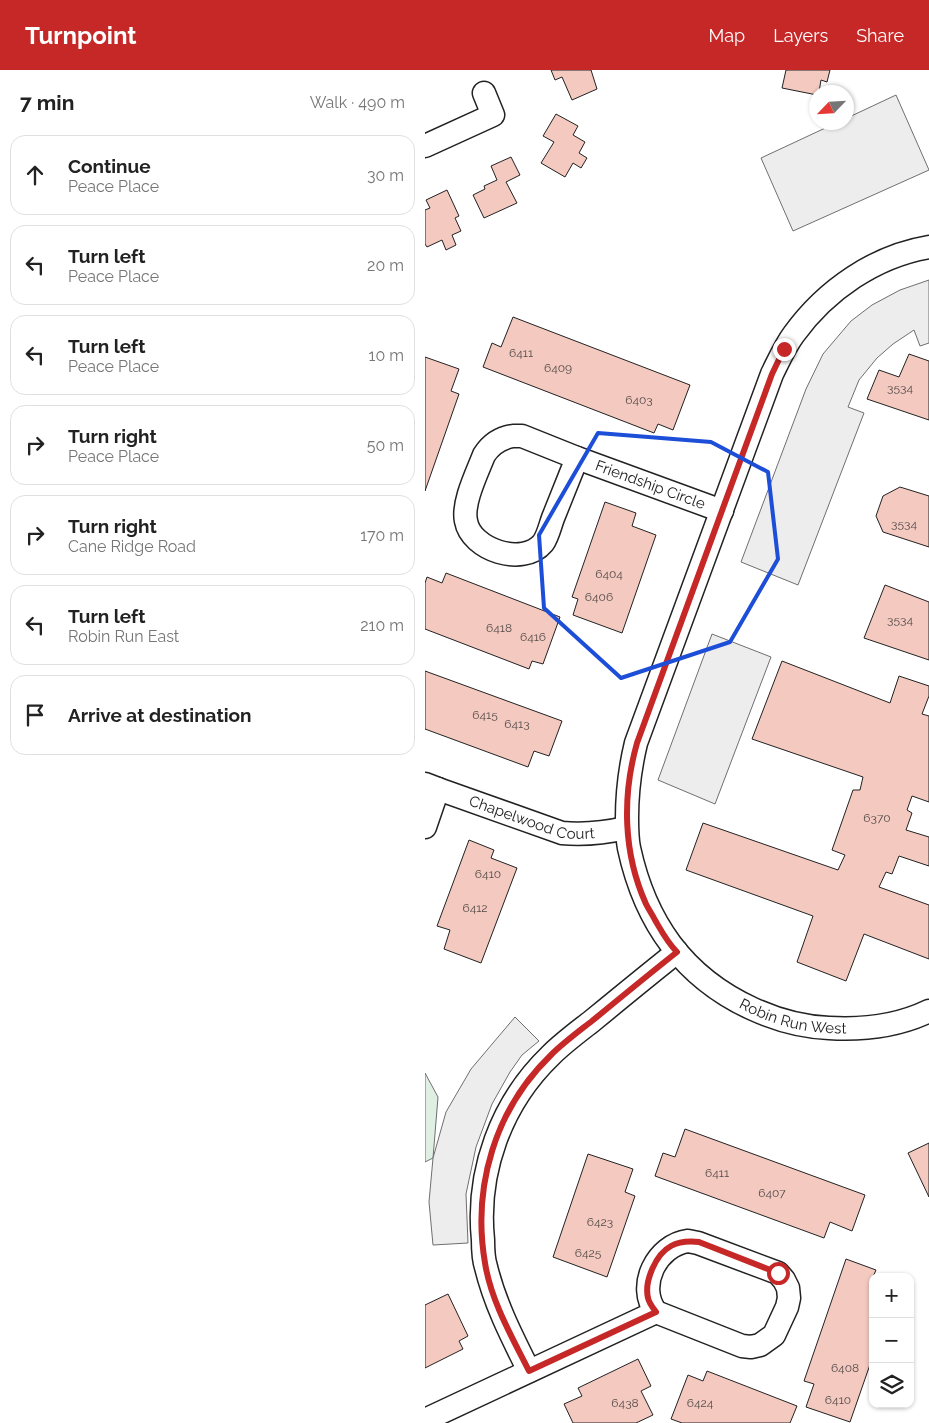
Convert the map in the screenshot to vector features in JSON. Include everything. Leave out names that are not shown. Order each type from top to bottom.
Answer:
[{"type":"street","points":[[425,146],[493,114],[484,93]]},
{"type":"street","name":"Robin Run West","points":[[929,247],[889,259],[863,272],[832,293],[805,319],[784,349],[772,374],[637,743],[628,780],[627,828],[629,847],[642,894],[659,928],[682,960],[702,979],[725,995],[759,1012],[785,1021],[822,1028],[859,1029],[887,1024],[929,1011]]},
{"type":"street","name":"Friendship Circle","points":[[577,458],[544,541],[539,547],[523,554],[507,554],[482,545],[472,536],[466,523],[466,505],[484,456],[488,448],[496,442],[509,437],[522,436],[722,511]]},
{"type":"street","name":"Chapelwood Court","points":[[425,827],[431,786],[561,832],[599,834],[627,828]]},
{"type":"street","points":[[529,1371],[499,1308],[485,1264],[481,1218],[483,1190],[486,1171],[497,1136],[504,1119],[523,1087],[551,1055],[677,952]]},
{"type":"street","points":[[425,1420],[656,1312],[742,1346],[751,1347],[764,1343],[774,1335],[787,1307],[789,1298],[788,1288],[784,1280],[773,1270],[699,1242],[683,1242],[670,1246],[661,1254],[649,1281],[648,1298],[656,1312]]},
{"type":"highlighted area","points":[[598,433],[711,442],[768,472],[778,559],[730,642],[621,678],[544,608],[539,535]]},
{"type":"green space","points":[[425,1073],[438,1097],[433,1158],[425,1162]]},
{"type":"shaded area","points":[[896,95],[929,170],[793,231],[761,158],[821,130],[854,130],[854,115]]},
{"type":"shaded area","points":[[929,280],[929,343],[920,346],[914,330],[893,344],[877,358],[859,380],[848,407],[864,413],[798,585],[741,562],[806,389],[823,354],[851,321],[872,305],[900,290]]},
{"type":"shaded area","points":[[712,634],[771,657],[715,804],[658,780]]},
{"type":"shaded area","points":[[515,1017],[539,1041],[522,1055],[510,1072],[492,1104],[476,1147],[466,1194],[468,1243],[433,1245],[429,1202],[433,1158],[446,1112],[471,1069]]},
{"type":"building","points":[[551,70],[591,70],[597,89],[572,100],[562,77],[555,80]]},
{"type":"building","points":[[786,70],[830,70],[827,82],[821,80],[820,85],[809,85],[809,93],[782,88]]},
{"type":"building","points":[[556,114],[578,126],[573,135],[585,142],[579,153],[587,158],[581,168],[573,163],[565,177],[541,163],[554,142],[543,136]]},
{"type":"building","points":[[511,157],[520,175],[506,182],[517,203],[484,218],[473,195],[485,189],[484,186],[497,180],[491,166]]},
{"type":"building","points":[[447,190],[459,216],[455,218],[461,231],[452,235],[456,245],[446,250],[442,240],[427,247],[425,244],[425,210],[430,208],[426,200]]},
{"type":"building","points":[[513,317],[690,385],[673,430],[658,424],[654,433],[483,367],[492,343],[501,347]]},
{"type":"building","points":[[909,354],[929,361],[929,420],[867,399],[879,370],[899,377]]},
{"type":"building","points":[[425,357],[459,369],[451,391],[459,394],[425,491]]},
{"type":"building","points":[[900,487],[929,496],[929,547],[883,532],[876,516],[883,496]]},
{"type":"building","points":[[605,502],[636,513],[632,526],[656,535],[622,633],[573,615],[578,599],[572,597]]},
{"type":"building","points":[[446,573],[560,617],[543,664],[532,661],[529,669],[425,629],[425,583],[427,577],[442,583]]},
{"type":"building","points":[[885,585],[929,602],[929,660],[864,638]]},
{"type":"building","points":[[782,661],[890,703],[899,676],[929,686],[929,696],[922,714],[929,716],[929,802],[912,796],[907,810],[912,813],[906,830],[929,837],[929,866],[899,856],[892,874],[886,872],[879,887],[929,905],[929,959],[864,934],[846,981],[797,962],[813,916],[686,870],[703,823],[838,870],[845,855],[832,850],[853,790],[860,790],[863,777],[752,739]]},
{"type":"building","points":[[425,671],[562,721],[549,756],[534,751],[528,767],[425,729]]},
{"type":"building","points":[[469,840],[494,850],[491,858],[517,868],[481,963],[444,949],[450,930],[437,926]]},
{"type":"building","points":[[685,1129],[865,1195],[852,1231],[830,1222],[824,1238],[655,1176],[663,1153],[675,1157]]},
{"type":"building","points":[[929,1143],[929,1197],[908,1153]]},
{"type":"building","points":[[588,1154],[633,1169],[625,1192],[635,1196],[607,1277],[553,1257]]},
{"type":"building","points":[[846,1259],[876,1270],[875,1273],[869,1273],[869,1367],[850,1422],[806,1407],[814,1384],[804,1381]]},
{"type":"building","points":[[448,1294],[468,1336],[459,1341],[463,1349],[425,1368],[425,1305]]},
{"type":"building","points":[[638,1359],[651,1386],[641,1391],[653,1415],[636,1423],[573,1423],[564,1404],[582,1396],[578,1388]]},
{"type":"building","points":[[707,1371],[797,1406],[790,1423],[682,1423],[671,1419],[688,1375],[703,1381]]},
{"type":"route","points":[[778,1273],[699,1242],[688,1241],[670,1246],[658,1258],[647,1286],[648,1298],[656,1312],[529,1371],[492,1291],[485,1264],[481,1218],[484,1181],[497,1136],[513,1102],[523,1087],[551,1055],[677,952],[659,928],[645,903],[629,847],[626,808],[631,761],[772,374],[784,349]]}]
